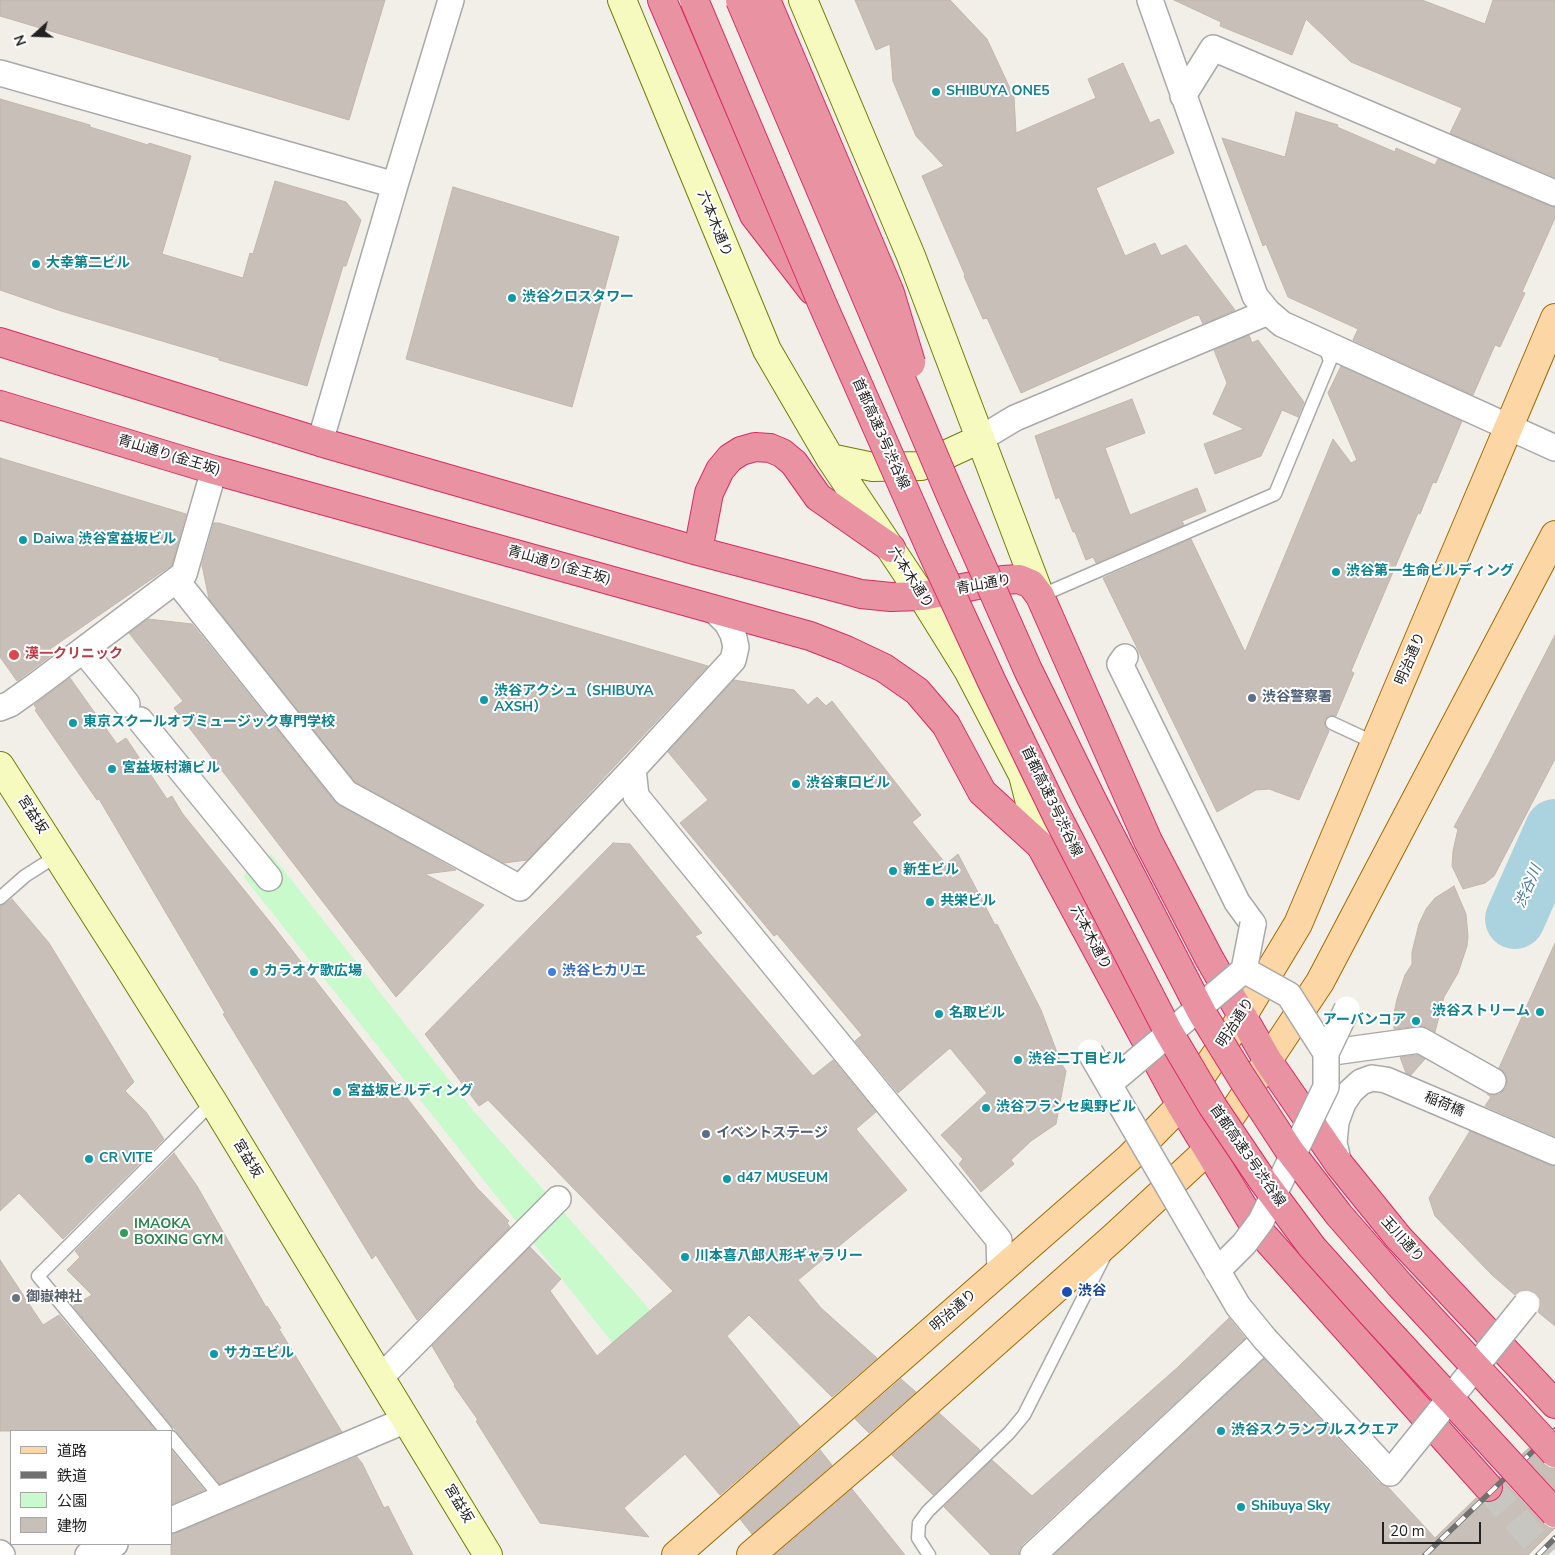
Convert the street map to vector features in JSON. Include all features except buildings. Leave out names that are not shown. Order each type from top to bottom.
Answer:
[{"type":"highway","points":[[662,0],[754,215],[822,303]]},
{"type":"highway","name":"首都高速3号渋谷線","points":[[694,0],[822,303],[932,552],[1056,814],[1164,1022],[1213,1108],[1263,1181],[1312,1247],[1378,1322],[1555,1513]]},
{"type":"highway","points":[[740,0],[950,494],[1028,670],[1092,800],[1202,1013],[1289,1150],[1339,1215],[1546,1448]]},
{"type":"highway","points":[[766,0],[890,292],[950,494]]},
{"type":"highway","points":[[0,342],[320,442],[698,552],[861,594],[891,598],[922,596]]},
{"type":"highway","name":"青山通り(金王坂)","points":[[0,405],[214,470],[810,636],[846,650],[884,668],[917,691],[946,725],[982,792],[1041,846]]},
{"type":"highway","points":[[698,552],[709,493],[720,470],[730,458],[755,447],[770,448],[782,453],[794,463],[818,497],[891,548]]},
{"type":"highway","name":"青山通り","points":[[922,596],[1003,580],[1019,579],[1031,584],[1040,596]]},
{"type":"highway","points":[[1040,596],[1148,841],[1242,1017],[1268,1061],[1292,1165],[1338,1227],[1404,1302],[1546,1448]]},
{"type":"highway","name":"六本木通り","points":[[1041,846],[1181,1105],[1209,1149]]},
{"type":"highway","name":"玉川通り","points":[[1268,1061],[1338,1164],[1398,1237],[1555,1404]]},
{"type":"highway","points":[[1209,1149],[1277,1192],[1330,1261],[1382,1321],[1512,1463]]},
{"type":"highway","points":[[1209,1149],[1254,1224],[1488,1486]]},
{"type":"main road","name":"六本木通り","points":[[622,0],[764,341],[830,458],[891,548],[968,670],[1023,775],[1041,846]]},
{"type":"main road","points":[[803,0],[911,256],[1040,596]]},
{"type":"main road","name":"明治通り","points":[[676,1555],[1129,1158],[1181,1105],[1242,1017],[1298,924],[1555,318]]},
{"type":"main road","points":[[830,458],[872,467],[921,466],[980,439]]},
{"type":"main road","points":[[751,1555],[884,1442],[1114,1237],[1209,1149],[1320,982],[1555,535]]},
{"type":"main road","name":"宮益坂","points":[[0,766],[213,1102],[488,1555]]},
{"type":"street","points":[[320,442],[451,0]]},
{"type":"street","points":[[1150,0],[1255,296],[1268,312],[1282,324],[1555,448]]},
{"type":"street","points":[[1183,96],[1213,48],[1555,193]]},
{"type":"street","points":[[0,73],[395,184]]},
{"type":"street","points":[[980,439],[1015,418],[1268,312]]},
{"type":"street","points":[[0,708],[10,704],[184,574],[214,470]]},
{"type":"street","points":[[176,580],[346,794],[520,888],[733,660],[736,647],[733,634],[727,623],[714,610]]},
{"type":"street","points":[[83,650],[269,878]]},
{"type":"street","points":[[1109,1084],[1244,970],[1253,924],[1237,902],[1123,660]]},
{"type":"street","points":[[633,769],[636,796],[999,1240],[1000,1271]]},
{"type":"street","points":[[1244,970],[1289,995],[1326,1053]]},
{"type":"street","points":[[1217,1272],[1244,1244],[1261,1222],[1326,1087],[1326,1053],[1347,1010]]},
{"type":"street","points":[[1326,1053],[1420,1040],[1493,1081]]},
{"type":"street","points":[[1076,1060],[1090,1052],[1238,1306],[1265,1339],[1390,1473],[1526,1304]]},
{"type":"street","name":"稲荷橋","points":[[1338,1164],[1334,1143],[1336,1122],[1343,1103],[1351,1091],[1361,1082],[1372,1078],[1386,1080],[1555,1152]]},
{"type":"street","points":[[381,1377],[558,1199]]},
{"type":"street","points":[[1033,1555],[1265,1339]]},
{"type":"street","points":[[172,1520],[406,1420]]},
{"type":"street","points":[[88,1555],[113,1545]]},
{"type":"lane","points":[[1040,596],[1275,494],[1330,361],[1323,342]]},
{"type":"lane","points":[[1332,723],[1375,743]]},
{"type":"lane","points":[[0,898],[25,876],[58,855]]},
{"type":"lane","points":[[165,1430],[38,1276],[213,1102]]},
{"type":"lane","points":[[929,1555],[918,1538],[920,1523],[928,1511],[1009,1433],[1024,1415],[1114,1237]]},
{"type":"lane","points":[[172,1438],[222,1499]]},
{"type":"green space","points":[[271,854],[472,1109],[738,1409],[686,1436],[243,876]]},
{"type":"waterway","name":"渋谷川","points":[[1515,919],[1555,829]]},
{"type":"tunnel","points":[[1488,1487],[1548,1555]]},
{"type":"railway","points":[[1425,1555],[1555,1430]]},
{"type":"railway","points":[[1538,1555],[1555,1538]]},
{"type":"place","name":"SHIBUYA ONE5","points":[[936,92]]},
{"type":"place","name":"大幸第二ビル","points":[[36,264]]},
{"type":"place","name":"渋谷クロスタワー","points":[[512,298]]},
{"type":"place","name":"Daiwa 渋谷宮益坂ビル","points":[[23,540]]},
{"type":"place","name":"渋谷第一生命ビルディング","points":[[1336,572]]},
{"type":"place","name":"漢一クリニック","points":[[14,655]]},
{"type":"place","name":"渋谷警察署","points":[[1252,698]]},
{"type":"place","name":"渋谷アクシュ（SHIBUYA AXSH）","points":[[484,700]]},
{"type":"place","name":"東京スクールオブミュージック専門学校","points":[[73,723]]},
{"type":"place","name":"宮益坂村瀬ビル","points":[[112,769]]},
{"type":"place","name":"渋谷東口ビル","points":[[796,784]]},
{"type":"place","name":"新生ビル","points":[[893,871]]},
{"type":"place","name":"共栄ビル","points":[[930,902]]},
{"type":"place","name":"カラオケ歌広場","points":[[254,972]]},
{"type":"place","name":"渋谷ヒカリエ","points":[[552,972]]},
{"type":"place","name":"渋谷ストリーム","points":[[1540,1012]]},
{"type":"place","name":"名取ビル","points":[[939,1014]]},
{"type":"place","name":"アーバンコア","points":[[1416,1021]]},
{"type":"place","name":"渋谷二丁目ビル","points":[[1018,1060]]},
{"type":"place","name":"宮益坂ビルディング","points":[[337,1092]]},
{"type":"place","name":"渋谷フランセ奥野ビル","points":[[986,1108]]},
{"type":"place","name":"イベントステージ","points":[[706,1134]]},
{"type":"place","name":"CR VITE","points":[[89,1159]]},
{"type":"place","name":"d47 MUSEUM","points":[[727,1179]]},
{"type":"place","name":"IMAOKA BOXING GYM","points":[[124,1233]]},
{"type":"place","name":"川本喜八郎人形ギャラリー","points":[[685,1257]]},
{"type":"place","name":"渋谷","points":[[1067,1292]]},
{"type":"place","name":"御嶽神社","points":[[16,1298]]},
{"type":"place","name":"サカエビル","points":[[214,1354]]},
{"type":"place","name":"渋谷スクランブルスクエア","points":[[1221,1431]]},
{"type":"place","name":"Shibuya Sky","points":[[1241,1507]]}]
